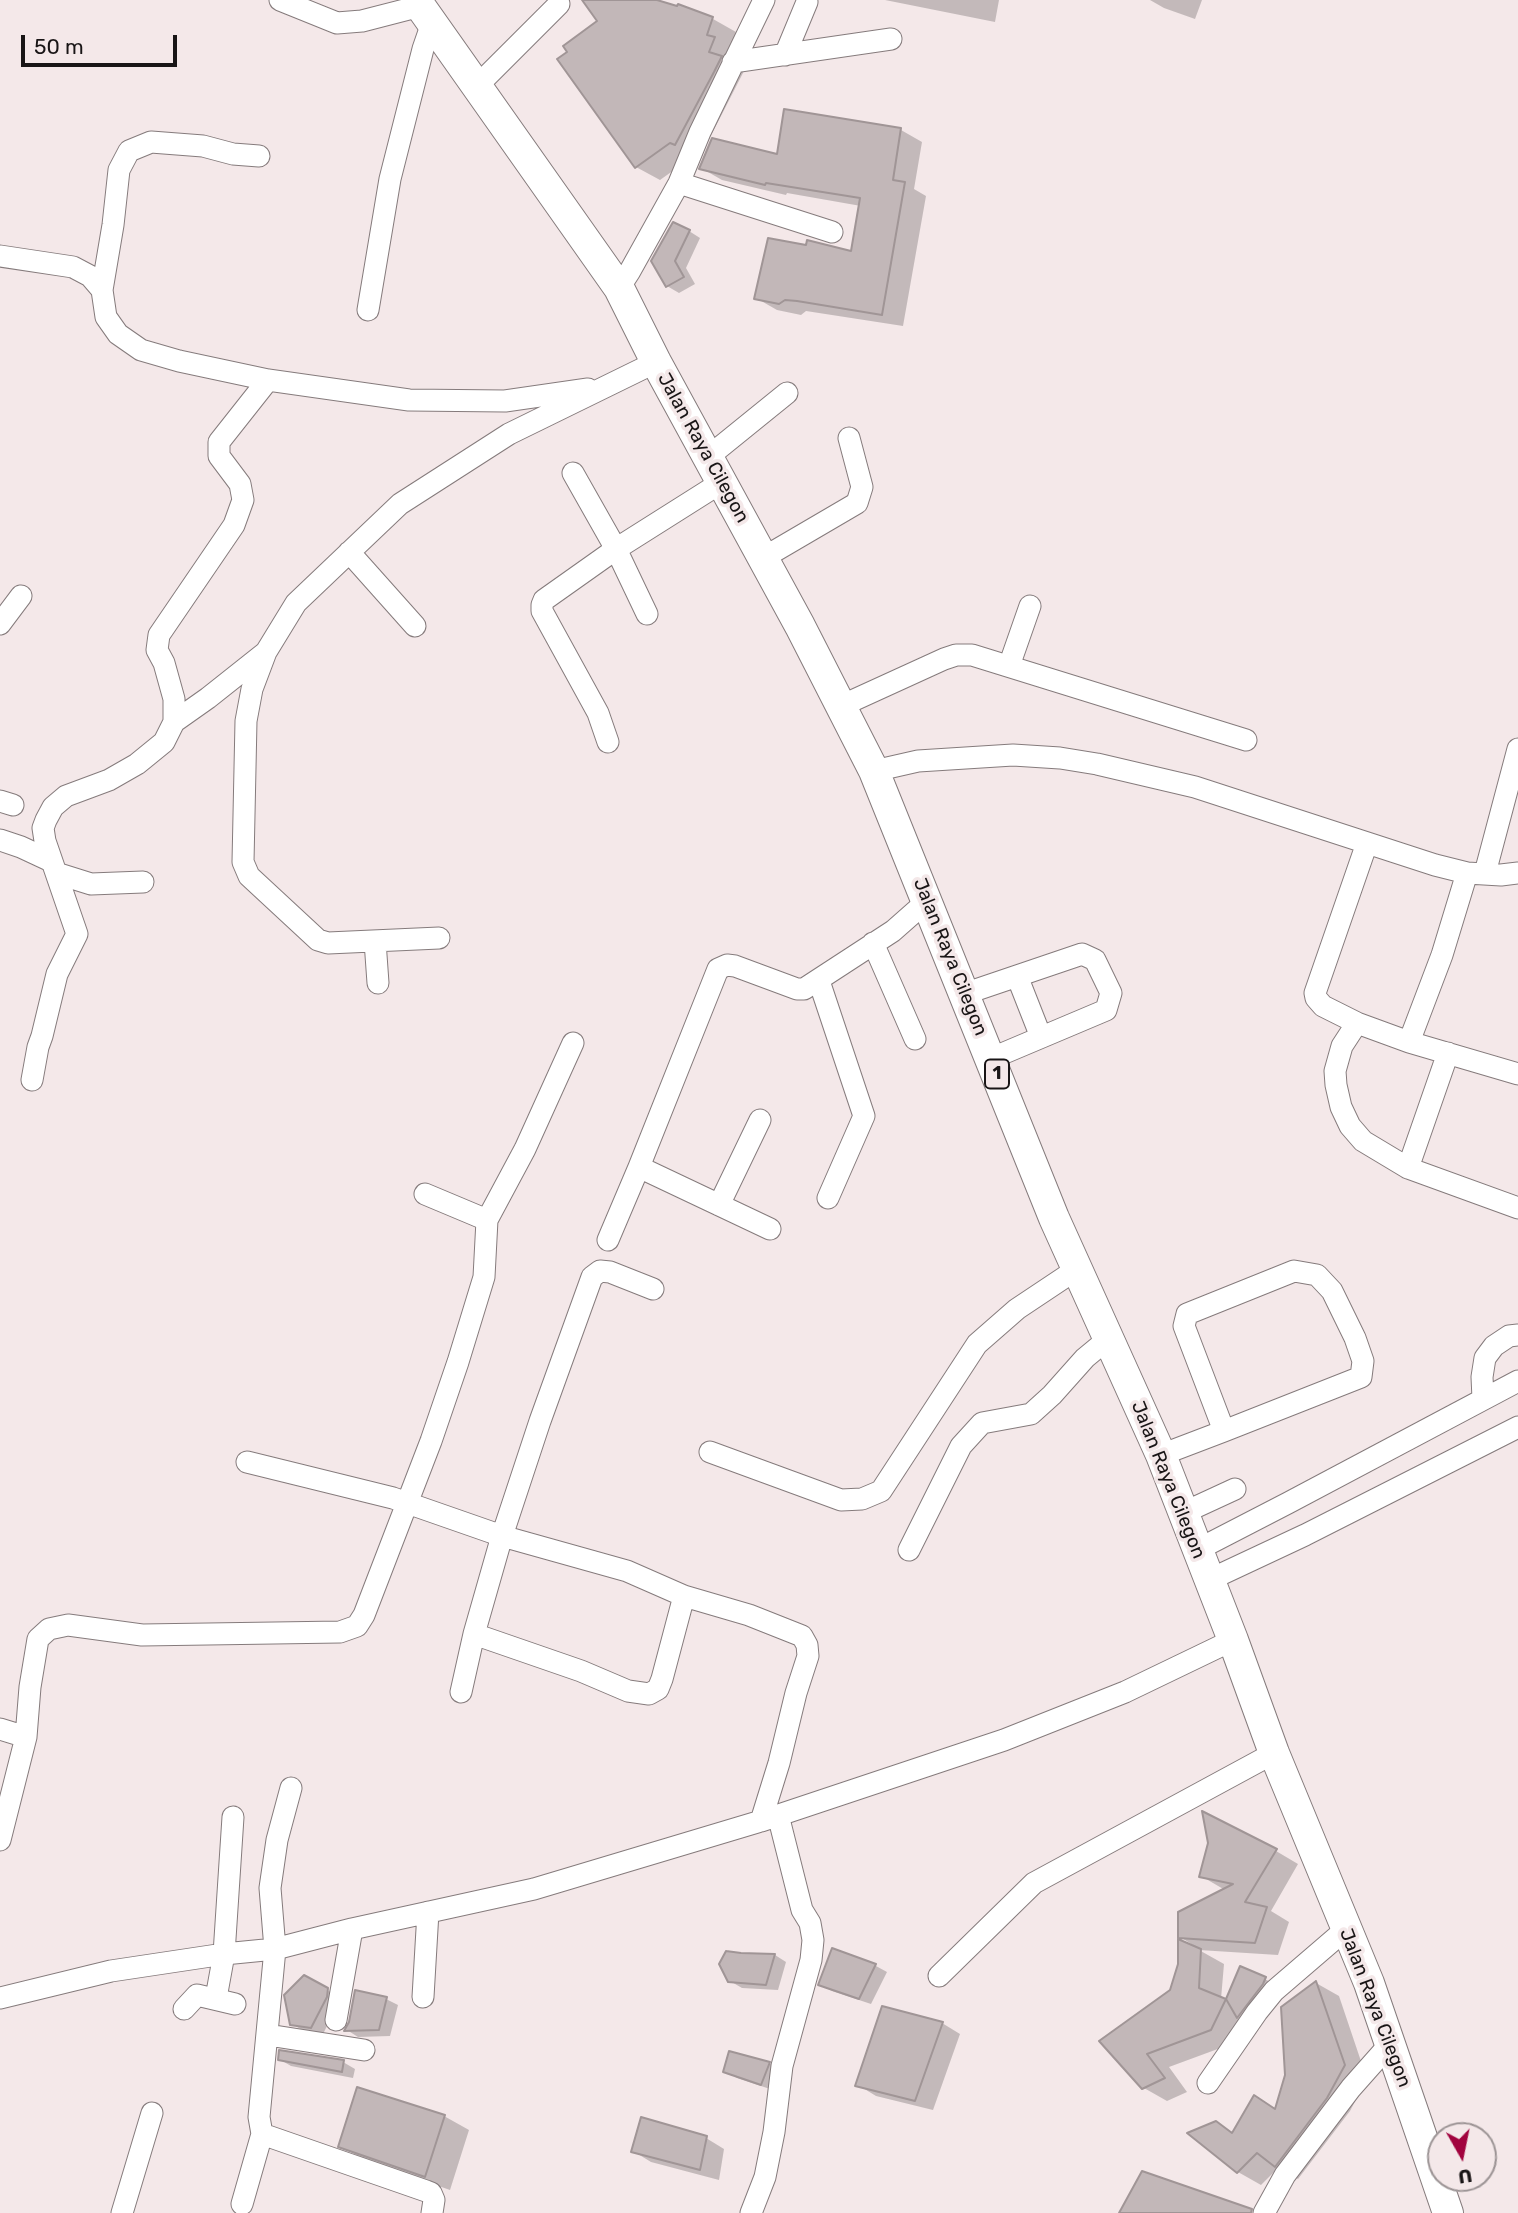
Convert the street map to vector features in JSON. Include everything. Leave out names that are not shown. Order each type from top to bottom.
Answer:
[{"type":"highway","name":"Jalan Raya Cilegon","points":[[423,9],[619,288],[874,771],[1054,1218],[1161,1455],[1274,1753],[1369,1983],[1448,2213]]},
{"type":"street","points":[[280,0],[337,23],[423,9],[423,50],[390,179],[368,310]]},
{"type":"street","points":[[619,288],[679,183],[764,0]]},
{"type":"street","points":[[785,55],[807,2]]},
{"type":"street","points":[[477,86],[559,4]]},
{"type":"street","points":[[733,62],[891,39]]},
{"type":"street","points":[[260,156],[233,155],[203,146],[163,142],[151,142],[129,151],[119,170],[102,290],[106,317],[118,334],[141,350],[178,361],[268,380],[409,400],[474,402],[529,398],[607,386]]},
{"type":"street","points":[[679,183],[832,232]]},
{"type":"street","points":[[0,256],[73,267],[90,276],[102,290]]},
{"type":"street","points":[[439,938],[328,943],[318,940],[249,876],[243,862],[246,721],[252,689],[265,652],[296,603],[400,504],[509,434],[656,362]]},
{"type":"street","points":[[174,722],[174,699],[164,663],[157,650],[159,635],[234,525],[243,500],[240,484],[219,456],[219,442],[268,380]]},
{"type":"street","points":[[608,742],[598,713],[542,611],[544,600],[616,549],[715,470],[787,393]]},
{"type":"street","points":[[763,558],[857,503],[862,487],[849,438]]},
{"type":"street","points":[[573,473],[616,549],[647,614]]},
{"type":"street","points":[[349,552],[415,626]]},
{"type":"street","points":[[0,624],[21,596]]},
{"type":"street","points":[[1009,666],[1030,606]]},
{"type":"street","points":[[32,1080],[57,974],[77,934],[43,828],[53,807],[66,796],[109,780],[137,764],[163,742],[174,722],[265,652]]},
{"type":"street","points":[[841,706],[956,654],[971,655],[1246,740]]},
{"type":"street","points":[[1409,1042],[1476,873],[1518,749]]},
{"type":"street","points":[[874,771],[918,761],[964,757],[1013,755],[1060,758],[1195,787],[1435,865],[1476,873],[1518,873]]},
{"type":"street","points":[[0,834],[91,884],[143,882]]},
{"type":"street","points":[[0,840],[52,862]]},
{"type":"street","points":[[1367,843],[1315,993],[1318,1002],[1357,1023],[1409,1042],[1518,1074]]},
{"type":"street","points":[[608,1240],[718,969],[727,965],[735,966],[797,989],[804,989],[893,931],[928,901]]},
{"type":"street","points":[[375,941],[378,983]]},
{"type":"street","points":[[873,943],[915,1039]]},
{"type":"street","points":[[964,994],[1082,954],[1094,960],[1111,993],[1106,1010],[990,1059]]},
{"type":"street","points":[[1017,976],[1041,1038]]},
{"type":"street","points":[[819,981],[864,1116],[828,1198]]},
{"type":"street","points":[[1357,1023],[1342,1046],[1335,1071],[1341,1107],[1350,1126],[1363,1141],[1408,1168],[1518,1208]]},
{"type":"street","points":[[0,1840],[26,1737],[30,1687],[38,1639],[49,1629],[68,1625],[154,1635],[340,1632],[357,1626],[364,1615],[407,1504],[458,1362],[484,1277],[487,1220],[525,1149],[573,1043]]},
{"type":"street","points":[[1408,1168],[1448,1053]]},
{"type":"street","points":[[719,1205],[760,1120]]},
{"type":"street","points":[[639,1167],[770,1229]]},
{"type":"street","points":[[425,1194],[487,1220]]},
{"type":"street","points":[[710,1451],[841,1500],[862,1499],[881,1491],[977,1344],[1017,1309],[1077,1269]]},
{"type":"street","points":[[461,1692],[474,1634],[502,1536],[592,1277],[600,1270],[653,1289]]},
{"type":"street","points":[[1161,1455],[1224,1431],[1360,1377],[1363,1361],[1355,1338],[1332,1291],[1317,1275],[1294,1271],[1186,1314],[1184,1326],[1224,1431]]},
{"type":"street","points":[[1483,1399],[1485,1358],[1494,1346],[1509,1336],[1518,1335]]},
{"type":"street","points":[[909,1550],[961,1446],[982,1423],[1031,1415],[1085,1357],[1108,1339]]},
{"type":"street","points":[[1197,1550],[1518,1381]]},
{"type":"street","points":[[1209,1580],[1305,1535],[1518,1427]]},
{"type":"street","points":[[247,1462],[393,1498],[502,1536],[627,1571],[684,1596],[760,1619],[802,1636],[807,1645],[808,1656],[779,1763],[769,1818],[802,1910],[810,1923],[813,1940],[811,1960],[782,2066],[765,2177],[751,2213]]},
{"type":"street","points":[[1183,1513],[1236,1489]]},
{"type":"street","points":[[474,1634],[581,1671],[628,1691],[649,1694],[658,1689],[662,1679],[684,1596]]},
{"type":"street","points":[[0,1998],[111,1971],[275,1949],[352,1929],[534,1889],[769,1818],[1004,1740],[1125,1692],[1233,1640]]},
{"type":"street","points":[[0,1729],[26,1737]]},
{"type":"street","points":[[939,1976],[1034,1883],[1274,1753]]},
{"type":"street","points":[[242,2204],[262,2134],[259,2117],[275,1949],[270,1888],[277,1840],[291,1788]]},
{"type":"street","points":[[184,2009],[197,1995],[225,2001],[224,1954],[233,1817]]},
{"type":"street","points":[[423,1997],[428,1912]]},
{"type":"street","points":[[336,2020],[352,1929]]},
{"type":"street","points":[[1208,2083],[1256,2012],[1274,1991],[1345,1930]]},
{"type":"street","points":[[268,2035],[364,2050]]},
{"type":"street","points":[[1264,2213],[1285,2175],[1351,2088],[1390,2044]]},
{"type":"street","points":[[122,2213],[152,2113]]},
{"type":"street","points":[[262,2134],[431,2193],[434,2200],[432,2213]]},
{"type":"building","points":[[582,0],[657,0],[677,6],[678,4],[713,17],[707,35],[715,37],[709,52],[722,56],[714,72],[675,145],[670,143],[635,168],[557,59],[567,52],[563,46],[597,21]]},
{"type":"building","points":[[784,109],[901,128],[893,180],[905,182],[882,315],[797,301],[785,300],[779,304],[754,299],[768,238],[806,245],[807,240],[851,251],[860,198],[766,183],[765,185],[699,169],[712,138],[777,154]]},
{"type":"building","points":[[673,222],[690,230],[675,261],[684,277],[666,287],[651,261]]},
{"type":"building","points":[[1202,1811],[1277,1849],[1245,1902],[1267,1907],[1255,1943],[1178,1938],[1178,1912],[1233,1884],[1199,1877],[1208,1843]]},
{"type":"building","points":[[1178,1939],[1201,1949],[1199,1988],[1226,1999],[1211,2030],[1147,2054],[1165,2078],[1142,2089],[1099,2041],[1170,1990],[1178,1964]]},
{"type":"building","points":[[832,1948],[876,1964],[859,1999],[818,1985]]},
{"type":"building","points":[[726,1951],[775,1954],[766,1985],[728,1982],[719,1964]]},
{"type":"building","points":[[1240,1966],[1266,1977],[1237,2018],[1226,1999]]},
{"type":"building","points":[[304,1975],[328,1988],[327,1997],[311,2028],[290,2025],[284,1995]]},
{"type":"building","points":[[1316,1981],[1345,2065],[1327,2098],[1275,2167],[1257,2153],[1237,2173],[1187,2133],[1216,2121],[1232,2133],[1254,2095],[1275,2109],[1285,2075],[1281,2007]]},
{"type":"building","points":[[355,1990],[387,1997],[379,2030],[344,2031],[349,2022]]},
{"type":"building","points":[[882,2006],[943,2022],[915,2101],[855,2086]]},
{"type":"building","points":[[279,2050],[344,2060],[342,2072],[278,2060]]},
{"type":"building","points":[[729,2051],[770,2062],[761,2085],[723,2072]]},
{"type":"building","points":[[357,2087],[445,2115],[425,2177],[338,2147]]},
{"type":"building","points":[[641,2117],[707,2136],[700,2170],[631,2152]]},
{"type":"building","points":[[1142,2171],[1252,2209],[1251,2213],[1119,2213]]}]
